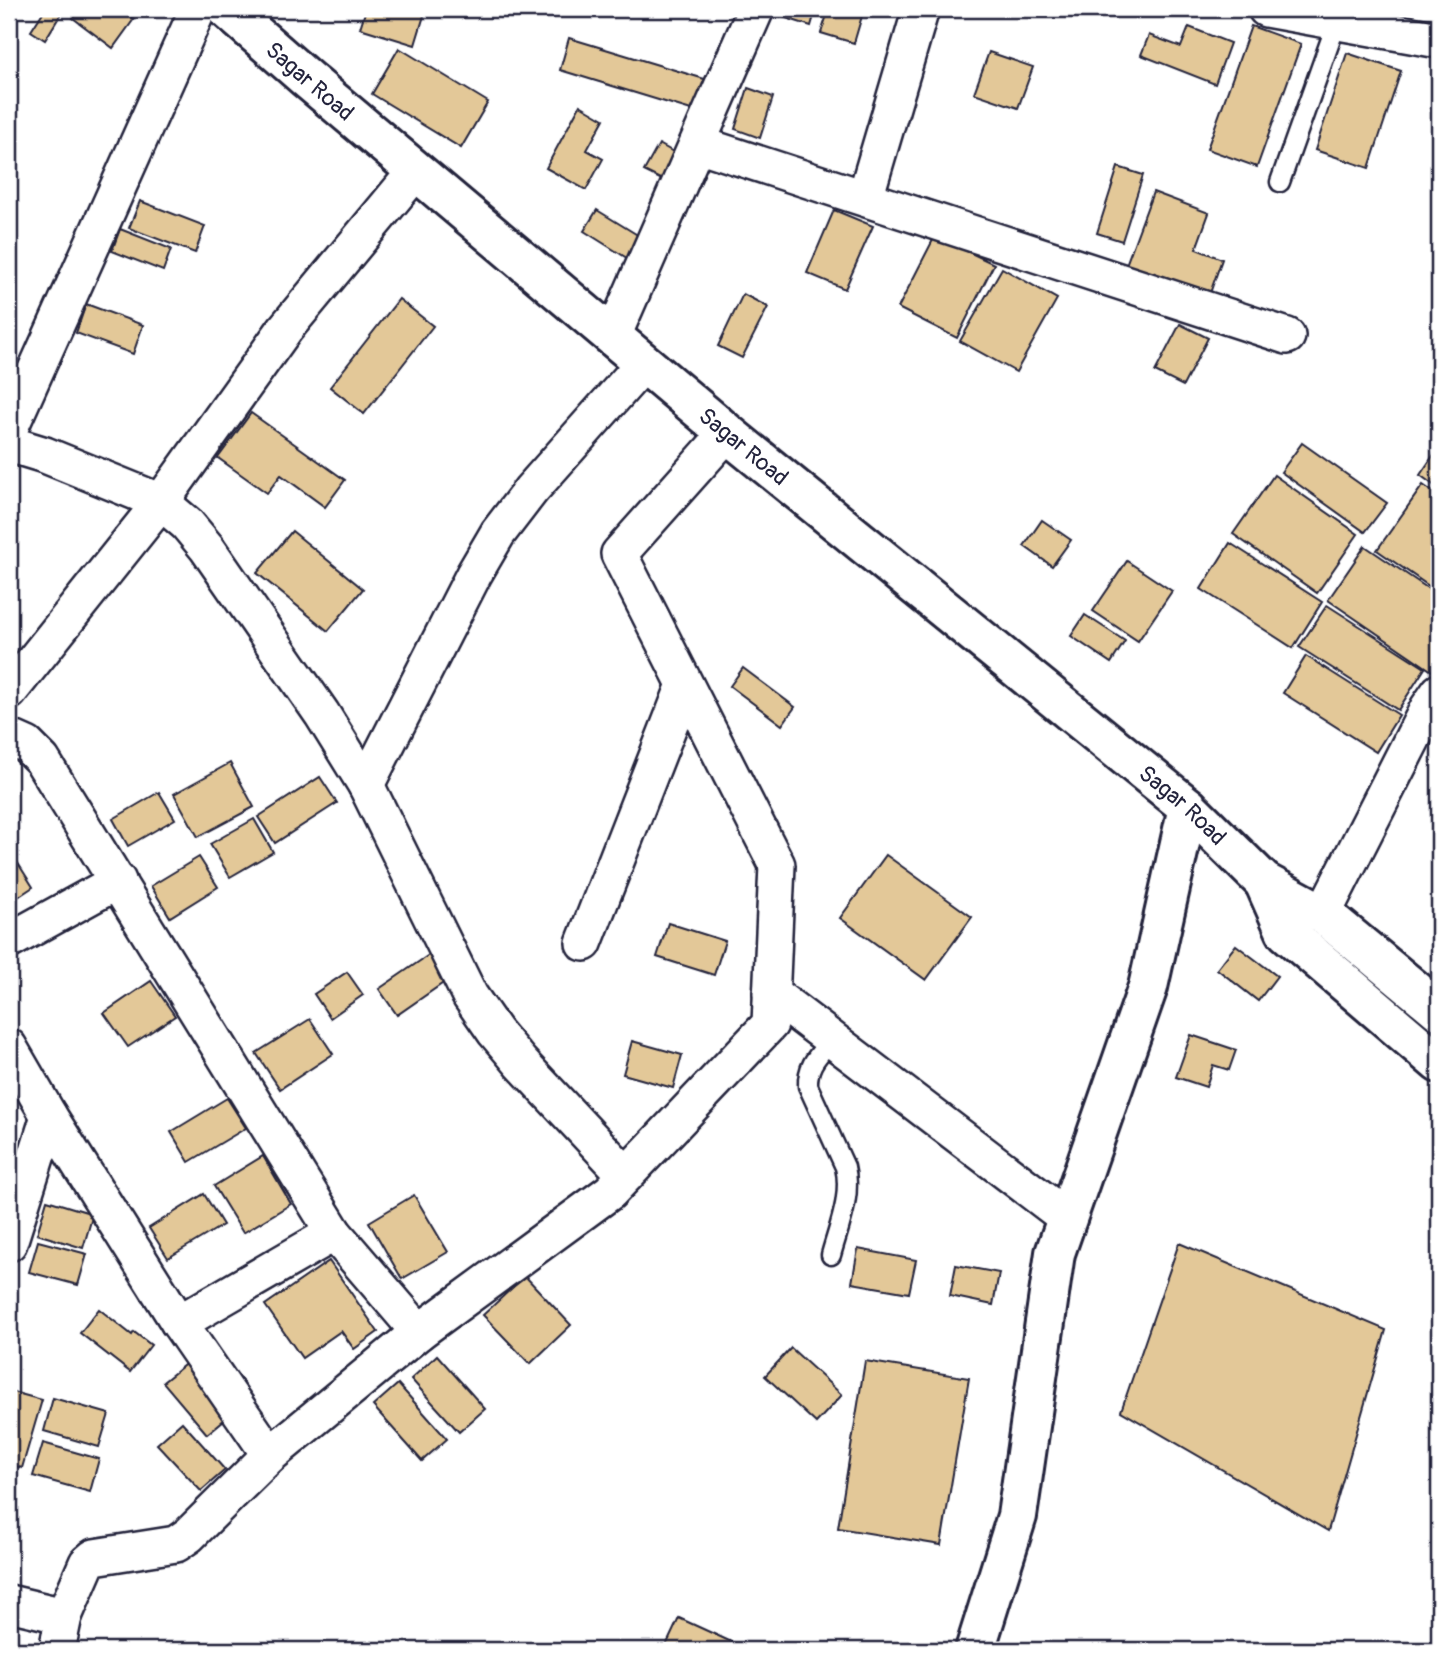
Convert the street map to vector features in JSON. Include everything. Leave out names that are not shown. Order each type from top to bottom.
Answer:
[{"type":"main road","name":"Sagar Road","points":[[227,9],[727,433],[1188,807],[1264,882],[1323,914],[1439,1010]]},
{"type":"main road","points":[[975,1650],[1017,1516],[1055,1253],[1148,986],[1188,807]]},
{"type":"main road","name":"Sagar Road","points":[[1264,882],[1286,932],[1439,1063]]},
{"type":"street","points":[[9,430],[198,9]]},
{"type":"street","points":[[613,336],[756,9]]},
{"type":"street","points":[[865,198],[921,9]]},
{"type":"street","points":[[1272,9],[1439,40]]},
{"type":"street","points":[[698,144],[1287,336]]},
{"type":"street","points":[[9,692],[161,502],[285,329],[416,171]]},
{"type":"street","points":[[366,785],[474,574],[498,533],[531,490],[644,363]]},
{"type":"street","points":[[57,1650],[64,1616],[87,1563],[94,1557],[176,1544],[189,1535],[270,1455],[419,1332],[610,1192],[770,1024],[777,865],[619,554],[727,433]]},
{"type":"street","points":[[9,444],[45,455],[161,502],[187,524],[207,548],[322,714],[366,785],[470,996],[521,1063],[626,1175]]},
{"type":"street","points":[[584,943],[685,685]]},
{"type":"street","points":[[1323,914],[1439,692]]},
{"type":"street","points":[[9,737],[27,745],[42,760],[334,1233],[419,1332]]},
{"type":"street","points":[[9,941],[118,881]]},
{"type":"street","points":[[771,993],[1067,1219]]},
{"type":"street","points":[[9,1047],[49,1116],[179,1323],[270,1455]]},
{"type":"street","points":[[9,1243],[49,1116]]},
{"type":"street","points":[[179,1323],[334,1233]]},
{"type":"street","points":[[9,1603],[64,1616]]},
{"type":"lane","points":[[1280,182],[1337,22]]},
{"type":"lane","points":[[831,1255],[848,1196],[849,1181],[808,1086],[807,1074],[832,1039]]},
{"type":"building","points":[[45,9],[64,9],[45,40],[31,31]]},
{"type":"building","points":[[79,9],[121,9],[134,19],[113,48],[73,18]]},
{"type":"building","points":[[366,9],[426,9],[415,45],[360,28]]},
{"type":"building","points":[[771,9],[816,9],[811,26],[770,13]]},
{"type":"building","points":[[829,9],[864,9],[854,43],[821,33]]},
{"type":"building","points":[[1251,26],[1301,44],[1257,167],[1207,149]]},
{"type":"building","points":[[1189,27],[1230,43],[1215,84],[1141,55],[1149,35],[1181,47]]},
{"type":"building","points":[[569,38],[711,81],[701,113],[560,70]]},
{"type":"building","points":[[399,48],[488,102],[461,148],[372,94]]},
{"type":"building","points":[[989,52],[1033,67],[1018,108],[974,93]]},
{"type":"building","points":[[1347,53],[1401,71],[1369,168],[1315,150]]},
{"type":"building","points":[[748,88],[773,97],[760,138],[735,129]]},
{"type":"building","points":[[580,105],[604,119],[587,150],[603,159],[586,190],[546,168]]},
{"type":"building","points":[[659,144],[684,158],[670,184],[644,171]]},
{"type":"building","points":[[1118,167],[1143,175],[1122,241],[1097,233]]},
{"type":"building","points":[[1153,192],[1209,213],[1196,249],[1222,259],[1209,296],[1126,265]]},
{"type":"building","points":[[140,201],[205,226],[195,253],[129,228]]},
{"type":"building","points":[[597,210],[644,239],[630,260],[584,231]]},
{"type":"building","points":[[834,210],[873,226],[845,289],[807,273]]},
{"type":"building","points":[[120,229],[171,249],[163,271],[112,251]]},
{"type":"building","points":[[935,236],[994,264],[957,338],[898,308]]},
{"type":"building","points":[[1002,268],[1057,299],[1016,372],[960,341]]},
{"type":"building","points":[[743,294],[768,307],[742,358],[718,346]]},
{"type":"building","points":[[399,299],[433,326],[364,414],[330,387]]},
{"type":"building","points":[[86,304],[143,325],[133,354],[76,333]]},
{"type":"building","points":[[1180,324],[1208,338],[1183,386],[1155,372]]},
{"type":"building","points":[[251,413],[345,480],[325,507],[281,475],[267,493],[218,458]]},
{"type":"building","points":[[1302,443],[1387,503],[1365,532],[1281,472]]},
{"type":"building","points":[[1439,447],[1439,489],[1420,475]]},
{"type":"building","points":[[1274,475],[1358,534],[1317,593],[1233,534]]},
{"type":"building","points":[[1423,485],[1439,496],[1439,593],[1377,550]]},
{"type":"building","points":[[1042,520],[1071,540],[1052,566],[1024,546]]},
{"type":"building","points":[[292,531],[363,589],[328,631],[257,573]]},
{"type":"building","points":[[1230,543],[1322,602],[1293,648],[1201,589]]},
{"type":"building","points":[[1365,546],[1439,596],[1439,660],[1432,671],[1328,600]]},
{"type":"building","points":[[1127,561],[1172,591],[1138,641],[1093,611]]},
{"type":"building","points":[[1327,605],[1425,668],[1398,710],[1299,647]]},
{"type":"building","points":[[1085,615],[1125,641],[1111,663],[1071,636]]},
{"type":"building","points":[[1306,656],[1399,715],[1376,752],[1283,693]]},
{"type":"building","points":[[743,668],[795,707],[782,725],[730,686]]},
{"type":"building","points":[[230,763],[254,807],[198,837],[174,794]]},
{"type":"building","points":[[320,777],[337,803],[275,843],[258,817]]},
{"type":"building","points":[[159,792],[175,819],[128,846],[113,819]]},
{"type":"building","points":[[254,819],[273,852],[230,877],[210,844]]},
{"type":"building","points":[[9,849],[33,887],[9,903]]},
{"type":"building","points":[[886,855],[972,917],[926,980],[840,918]]},
{"type":"building","points":[[199,857],[218,887],[170,917],[151,886]]},
{"type":"building","points":[[668,923],[725,941],[714,975],[657,957]]},
{"type":"building","points":[[1236,945],[1277,976],[1258,1001],[1217,969]]},
{"type":"building","points":[[430,954],[449,979],[397,1015],[379,989]]},
{"type":"building","points":[[347,972],[363,995],[330,1018],[314,994]]},
{"type":"building","points":[[151,981],[175,1016],[128,1047],[104,1013]]},
{"type":"building","points":[[310,1019],[333,1054],[280,1089],[256,1053]]},
{"type":"building","points":[[1191,1035],[1236,1050],[1229,1070],[1213,1065],[1206,1087],[1176,1077]]},
{"type":"building","points":[[632,1041],[682,1055],[673,1088],[623,1074]]},
{"type":"building","points":[[227,1098],[246,1128],[189,1162],[171,1132]]},
{"type":"building","points":[[263,1156],[291,1204],[243,1233],[214,1186]]},
{"type":"building","points":[[204,1194],[223,1225],[168,1258],[149,1228]]},
{"type":"building","points":[[414,1195],[448,1252],[402,1279],[369,1222]]},
{"type":"building","points":[[47,1200],[93,1214],[83,1248],[37,1234]]},
{"type":"building","points":[[38,1241],[87,1254],[78,1285],[29,1272]]},
{"type":"building","points":[[1179,1243],[1386,1330],[1328,1531],[1121,1411]]},
{"type":"building","points":[[858,1249],[916,1260],[909,1293],[852,1283]]},
{"type":"building","points":[[329,1261],[378,1332],[354,1349],[341,1331],[302,1358],[265,1305]]},
{"type":"building","points":[[956,1265],[999,1273],[993,1305],[950,1296]]},
{"type":"building","points":[[525,1276],[571,1325],[530,1364],[483,1315]]},
{"type":"building","points":[[99,1309],[132,1335],[134,1332],[151,1345],[130,1372],[80,1333]]},
{"type":"building","points":[[791,1348],[842,1395],[816,1423],[765,1376]]},
{"type":"building","points":[[437,1355],[485,1409],[459,1432],[411,1379]]},
{"type":"building","points":[[865,1361],[969,1378],[941,1545],[838,1528]]},
{"type":"building","points":[[188,1362],[231,1414],[207,1434],[163,1382]]},
{"type":"building","points":[[398,1384],[447,1439],[422,1461],[373,1406]]},
{"type":"building","points":[[9,1391],[42,1400],[22,1468],[9,1464]]},
{"type":"building","points":[[53,1398],[109,1414],[99,1447],[44,1431]]},
{"type":"building","points":[[182,1422],[225,1470],[201,1491],[157,1444]]},
{"type":"building","points":[[43,1443],[99,1459],[90,1492],[33,1476]]},
{"type":"building","points":[[9,1496],[18,1499],[10,1532],[9,1531]]},
{"type":"building","points":[[679,1618],[749,1650],[664,1650]]}]
